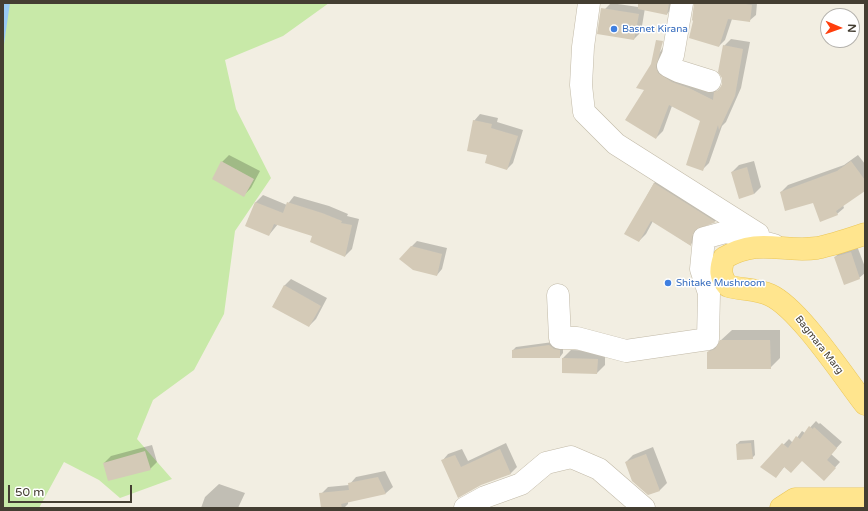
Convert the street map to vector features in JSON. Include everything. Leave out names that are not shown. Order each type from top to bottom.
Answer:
[{"type":"main road","name":"Bagmara Marg","points":[[865,234],[817,248],[755,246],[736,251],[724,258],[721,269],[722,279],[728,286],[756,290],[772,296],[796,314],[865,404]]},
{"type":"main road","points":[[781,508],[794,499],[865,499]]},
{"type":"street","points":[[589,3],[583,47],[581,85],[584,112],[616,144],[778,246]]},
{"type":"street","points":[[682,3],[673,55],[668,66],[678,71],[710,81]]},
{"type":"street","points":[[558,295],[560,338],[576,338],[626,351],[708,339],[709,293],[702,269],[704,238],[726,232],[778,246]]},
{"type":"street","points":[[465,508],[485,497],[521,484],[546,463],[571,457],[599,469],[644,508]]},
{"type":"green space","points":[[9,3],[329,3],[283,36],[225,60],[236,109],[271,178],[235,231],[224,314],[194,370],[153,400],[137,439],[172,479],[120,498],[99,480],[64,462],[39,508],[3,508],[3,51]]},
{"type":"water","points":[[3,3],[10,3],[3,51]]},
{"type":"building","points":[[638,3],[669,3],[667,15],[638,9]]},
{"type":"building","points":[[694,3],[739,3],[752,5],[750,22],[728,19],[719,47],[689,38],[693,21]]},
{"type":"building","points":[[601,8],[639,14],[634,40],[597,34]]},
{"type":"building","points":[[656,40],[663,41],[656,67],[658,73],[672,82],[689,88],[713,100],[714,92],[719,90],[722,84],[722,78],[718,72],[723,45],[743,49],[735,96],[719,130],[718,125],[703,171],[686,165],[700,121],[669,105],[656,139],[625,120],[644,90],[636,88],[651,64]]},
{"type":"building","points":[[473,120],[492,124],[491,128],[518,136],[507,170],[485,163],[487,155],[467,151]]},
{"type":"building","points":[[221,161],[254,179],[244,197],[212,179]]},
{"type":"building","points":[[851,161],[865,180],[865,191],[836,211],[838,215],[820,222],[813,203],[785,211],[780,192],[837,171]]},
{"type":"building","points":[[747,167],[754,194],[739,199],[731,172]]},
{"type":"building","points":[[654,183],[716,222],[695,230],[692,237],[691,246],[651,221],[639,242],[624,234]]},
{"type":"building","points":[[255,202],[283,213],[287,202],[322,213],[342,221],[341,223],[352,225],[345,257],[310,242],[312,236],[274,224],[269,236],[245,226]]},
{"type":"building","points":[[411,246],[442,254],[437,276],[413,270],[399,259]]},
{"type":"building","points":[[851,252],[860,279],[844,285],[834,257]]},
{"type":"building","points":[[284,285],[321,306],[309,327],[272,307]]},
{"type":"building","points":[[720,340],[770,340],[771,369],[707,369],[707,352],[715,349]]},
{"type":"building","points":[[549,345],[554,349],[560,350],[560,358],[512,358],[512,350]]},
{"type":"building","points":[[562,358],[598,359],[597,374],[562,373]]},
{"type":"building","points":[[809,426],[813,429],[814,427],[837,448],[827,460],[836,468],[824,481],[802,461],[791,473],[784,467],[776,478],[760,467],[782,443],[788,448],[796,436],[800,439]]},
{"type":"building","points":[[751,443],[753,459],[737,460],[736,444]]},
{"type":"building","points":[[500,449],[511,474],[481,485],[458,498],[441,460],[455,455],[461,467]]},
{"type":"building","points":[[145,451],[151,470],[108,481],[103,463]]},
{"type":"building","points":[[646,454],[660,491],[648,495],[632,481],[625,462]]},
{"type":"building","points":[[378,477],[386,494],[341,504],[342,508],[321,508],[319,493],[349,490],[348,483]]},
{"type":"place","name":"Basnet Kirana","points":[[614,29]]},
{"type":"place","name":"Shitake Mushroom","points":[[668,283]]}]
